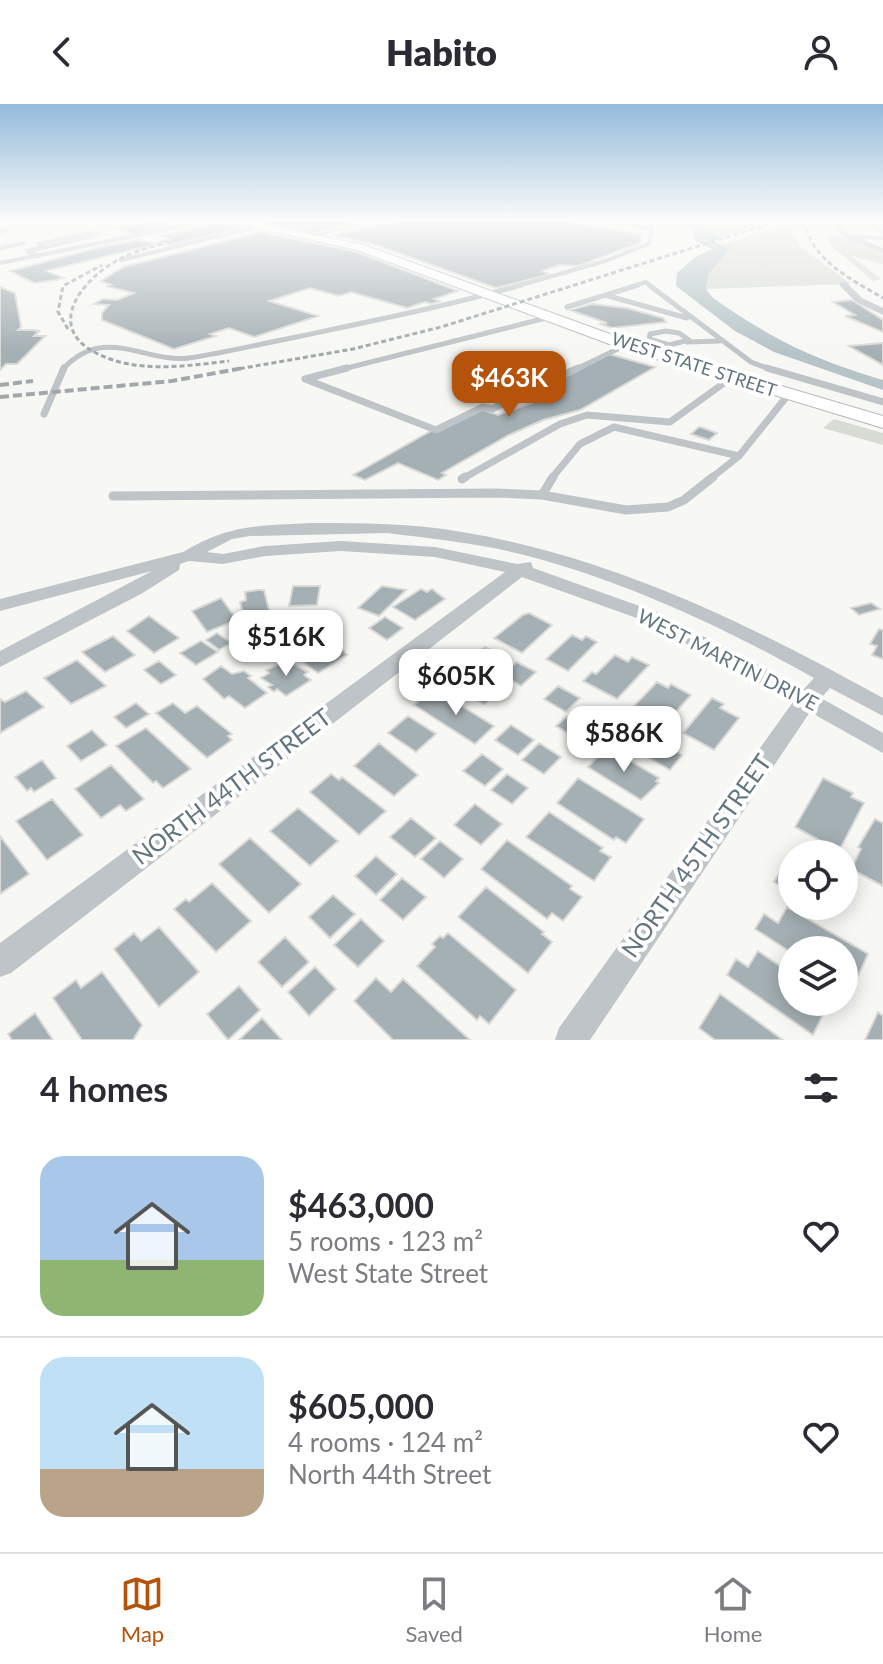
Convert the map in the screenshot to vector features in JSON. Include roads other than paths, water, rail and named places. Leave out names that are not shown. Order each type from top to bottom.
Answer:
[{"type":"main road","name":"WEST STATE STREET","points":[[409,265],[626,345],[651,346],[731,378],[883,422]]},
{"type":"street","points":[[843,284],[859,300],[883,312]]},
{"type":"street","name":"WEST MARTIN DRIVE","points":[[0,605],[189,556],[223,559],[265,551],[341,546],[530,562],[658,596],[742,632],[883,708]]},
{"type":"street","points":[[0,660],[134,590],[189,556]]},
{"type":"street","name":"WEST MARTIN DRIVE","points":[[530,562],[652,617],[883,744]]},
{"type":"street","name":"NORTH 44TH STREET","points":[[0,962],[530,562]]},
{"type":"street","name":"NORTH 45TH STREET","points":[[571,1040],[806,699],[828,676]]},
{"type":"lane","points":[[44,414],[50,394],[66,365],[110,348],[185,359],[440,307],[587,265]]},
{"type":"lane","points":[[567,307],[646,282],[751,362],[786,376],[883,402]]},
{"type":"lane","points":[[605,295],[690,318]]},
{"type":"lane","points":[[550,317],[305,379],[436,430],[483,407],[492,409],[626,345]]},
{"type":"lane","points":[[687,342],[684,335],[666,331],[650,334],[649,339],[651,346],[720,341]]},
{"type":"lane","points":[[462,479],[574,418],[601,414],[670,422],[731,378]]},
{"type":"lane","points":[[113,496],[542,495],[626,510],[668,507],[684,500],[739,456],[788,395]]},
{"type":"lane","points":[[542,495],[576,444],[598,431],[614,427],[739,456]]},
{"type":"railway","points":[[68,329],[58,312],[63,286],[102,265]]},
{"type":"railway","points":[[111,265],[91,280],[74,305],[71,318],[73,330],[81,342],[96,353],[128,364],[161,367],[229,361]]},
{"type":"railway","points":[[233,370],[353,349],[441,327],[639,265]]},
{"type":"railway","points":[[831,265],[883,298]]},
{"type":"railway","points":[[233,370],[243,368]]},
{"type":"railway","points":[[0,397],[172,381],[233,370]]},
{"type":"railway","points":[[0,385],[33,381]]}]
